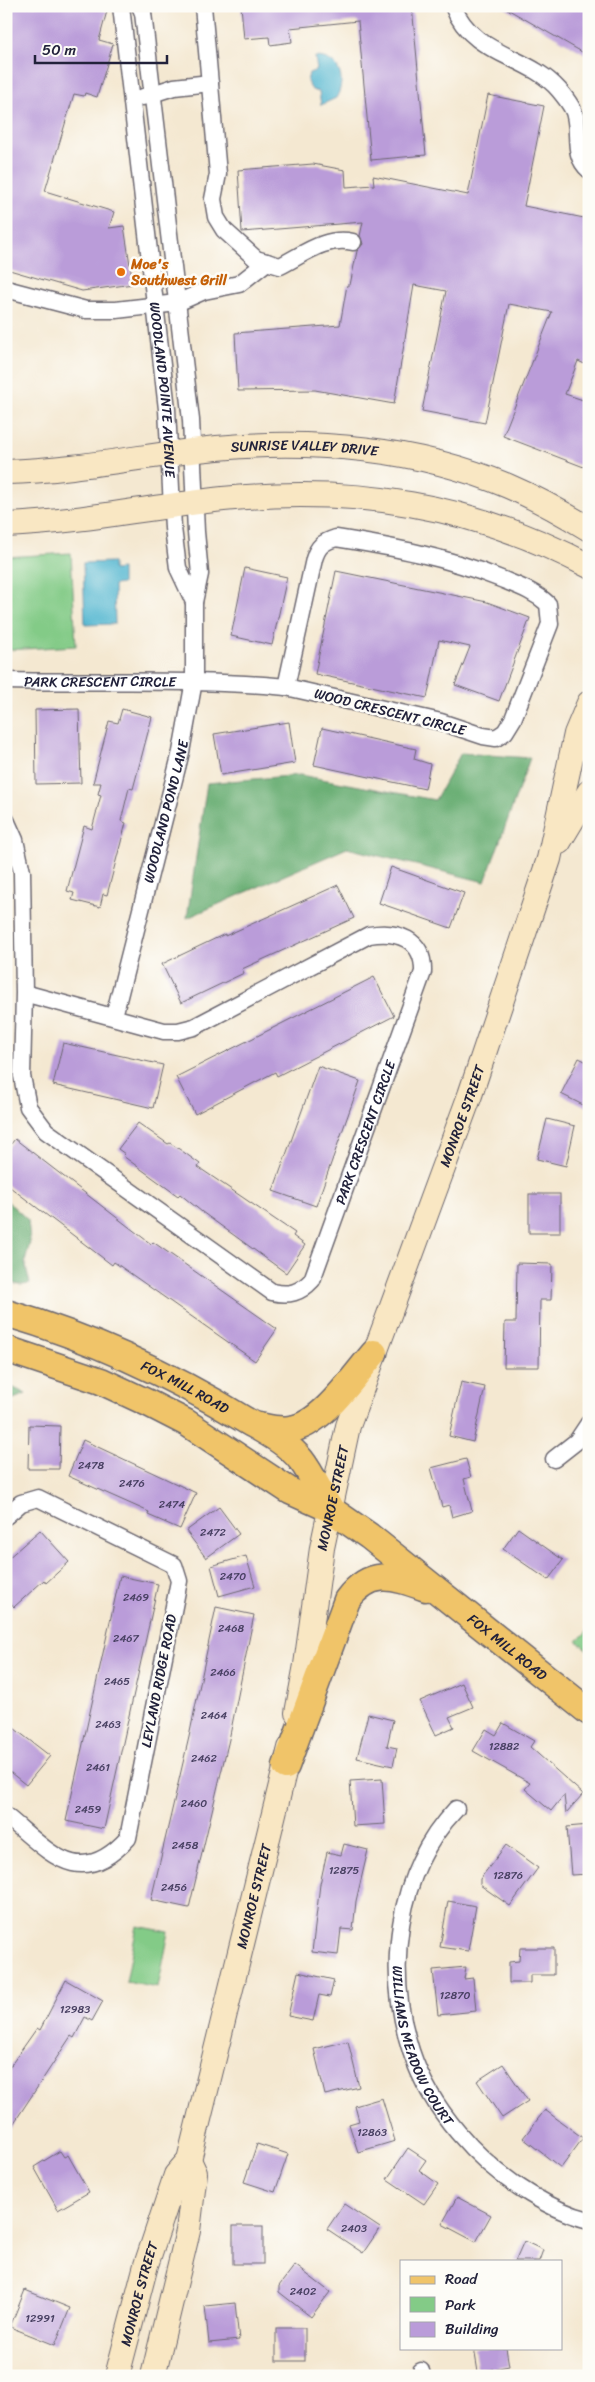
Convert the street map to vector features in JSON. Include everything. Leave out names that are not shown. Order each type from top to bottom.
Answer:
[{"type":"main road","name":"SUNRISE VALLEY DRIVE","points":[[6,472],[40,470],[192,451],[289,446],[341,448],[402,455],[456,468],[508,486],[589,528]]},
{"type":"main road","points":[[6,526],[51,523],[252,497],[307,495],[408,502],[454,512],[507,529],[589,566]]},
{"type":"main road","name":"MONROE STREET","points":[[117,2376],[146,2265],[176,2175],[189,2160],[286,1766],[306,1665],[330,1509],[348,1426],[470,1095],[549,859],[576,734],[589,703]]},
{"type":"main road","name":"MONROE STREET","points":[[549,859],[589,792]]},
{"type":"main road","name":"FOX MILL ROAD","points":[[6,1313],[56,1328],[162,1372],[282,1442],[300,1459],[330,1509]]},
{"type":"main road","name":"FOX MILL ROAD","points":[[6,1349],[92,1378],[148,1403],[187,1423],[290,1491],[330,1509],[369,1536],[589,1712]]},
{"type":"main road","points":[[253,1425],[281,1430],[309,1423],[323,1411],[374,1353]]},
{"type":"main road","points":[[286,1766],[347,1600],[357,1586],[380,1576],[407,1581],[441,1593]]},
{"type":"main road","name":"MONROE STREET","points":[[153,2376],[188,2231],[195,2173],[189,2160]]},
{"type":"street","name":"WOODLAND POINTE AVENUE","points":[[121,6],[167,409],[169,454],[183,505]]},
{"type":"street","name":"WOODLAND POINTE AVENUE","points":[[140,6],[143,13],[191,420],[192,451],[183,505]]},
{"type":"street","points":[[203,6],[218,174],[214,199],[216,217],[234,242],[256,259],[280,266],[317,245],[339,239],[353,242]]},
{"type":"street","points":[[454,6],[458,18],[484,45],[534,70],[549,80],[582,116],[578,152],[581,164],[589,170]]},
{"type":"street","points":[[131,100],[153,96],[174,87],[210,83]]},
{"type":"street","points":[[6,289],[86,310],[116,310],[155,306],[177,303],[204,291],[239,284],[267,262]]},
{"type":"street","name":"WOODLAND POND LANE","points":[[183,505],[178,568],[194,602]]},
{"type":"street","name":"WOODLAND POND LANE","points":[[114,1016],[163,831],[181,752],[194,681],[194,602],[200,574],[183,505]]},
{"type":"street","name":"WOOD CRESCENT CIRCLE","points":[[194,681],[286,687],[441,722],[483,736],[496,738],[505,732],[513,718],[550,624],[548,604],[536,593],[468,566],[409,550],[336,538],[325,541],[318,548],[314,559],[286,687]]},
{"type":"street","name":"PARK CRESCENT CIRCLE","points":[[6,681],[95,683],[194,681]]},
{"type":"street","name":"PARK CRESCENT CIRCLE","points":[[6,820],[15,840],[22,872],[24,993],[22,1076],[28,1106],[46,1131],[272,1292],[285,1295],[304,1288],[312,1280],[423,972],[423,960],[416,947],[405,937],[384,932],[369,935],[194,1027],[178,1031],[164,1031],[24,993]]},
{"type":"street","points":[[554,1459],[577,1441],[589,1423]]},
{"type":"street","name":"LEYLAND RIDGE ROAD","points":[[6,1516],[21,1503],[38,1498],[174,1565],[179,1581],[128,1838],[114,1854],[83,1866],[58,1858],[6,1816]]},
{"type":"street","name":"WILLIAMS MEADOW COURT","points":[[456,1809],[445,1820],[423,1854],[412,1879],[400,1933],[399,1984],[412,2052],[421,2074],[446,2116],[483,2160],[514,2185],[548,2204],[589,2220]]},
{"type":"green space","points":[[71,553],[76,646],[6,650],[6,557]]},
{"type":"green space","points":[[461,753],[530,758],[485,882],[347,848],[187,918],[207,783],[300,775],[435,800]]},
{"type":"green space","points":[[6,1200],[28,1220],[30,1242],[25,1262],[30,1284],[21,1285],[6,1282]]},
{"type":"green space","points":[[6,1384],[26,1394],[6,1402]]},
{"type":"green space","points":[[589,1629],[589,1651],[577,1641]]},
{"type":"green space","points":[[137,1926],[169,1932],[158,1988],[126,1982]]},
{"type":"water","points":[[315,57],[324,58],[336,65],[341,77],[341,84],[336,98],[321,105],[319,92],[312,90],[307,82],[309,73],[317,70]]},
{"type":"water","points":[[113,562],[113,570],[122,569],[122,584],[114,585],[115,624],[85,625],[83,563]]},
{"type":"building","points":[[6,6],[92,6],[107,11],[99,40],[113,44],[97,97],[85,93],[84,96],[74,94],[45,191],[114,212],[109,228],[124,226],[133,284],[82,291],[6,269]]},
{"type":"building","points":[[241,6],[412,6],[426,155],[371,160],[358,21],[290,28],[292,42],[270,45],[269,37],[244,39]]},
{"type":"building","points":[[502,6],[589,6],[589,56]]},
{"type":"building","points":[[488,95],[544,106],[524,206],[589,219],[589,366],[578,361],[565,394],[589,402],[589,469],[503,436],[552,312],[509,304],[485,423],[422,411],[446,291],[414,285],[394,404],[315,390],[238,391],[235,333],[340,325],[347,285],[350,285],[357,251],[363,244],[360,236],[363,222],[242,232],[238,170],[313,164],[345,170],[346,187],[374,185],[373,176],[468,195]]},
{"type":"building","points":[[245,568],[287,577],[272,645],[231,636]]},
{"type":"building","points":[[336,571],[487,602],[530,618],[499,701],[455,685],[470,647],[439,640],[427,698],[315,674]]},
{"type":"building","points":[[79,709],[81,783],[36,784],[35,710]]},
{"type":"building","points":[[122,709],[152,717],[133,789],[129,788],[121,821],[126,823],[107,895],[103,894],[100,907],[72,900],[74,893],[67,891],[84,826],[92,829],[101,795],[98,794],[101,783],[93,783],[109,721],[118,723]]},
{"type":"building","points":[[289,722],[295,763],[221,775],[214,734]]},
{"type":"building","points":[[322,728],[416,749],[414,759],[430,764],[425,789],[314,765]]},
{"type":"building","points":[[391,867],[464,893],[451,928],[379,903]]},
{"type":"building","points":[[338,885],[354,918],[242,969],[244,973],[181,1003],[162,964],[225,934],[225,936]]},
{"type":"building","points":[[374,977],[394,1016],[277,1076],[275,1072],[195,1114],[176,1077]]},
{"type":"building","points":[[63,1043],[163,1065],[153,1108],[53,1085]]},
{"type":"building","points":[[579,1058],[589,1063],[589,1108],[561,1094]]},
{"type":"building","points":[[318,1066],[360,1081],[316,1206],[273,1191]]},
{"type":"building","points":[[547,1119],[575,1126],[566,1166],[537,1159]]},
{"type":"building","points":[[138,1123],[168,1144],[170,1143],[182,1151],[200,1164],[198,1167],[295,1233],[293,1236],[305,1245],[286,1273],[180,1194],[178,1196],[123,1156],[125,1154],[118,1149]]},
{"type":"building","points":[[15,1139],[151,1244],[153,1242],[277,1329],[255,1361],[114,1262],[112,1265],[6,1184],[6,1150]]},
{"type":"building","points":[[529,1194],[560,1194],[560,1233],[529,1233]]},
{"type":"building","points":[[517,1263],[552,1264],[551,1300],[540,1300],[539,1367],[504,1367],[505,1322],[516,1322]]},
{"type":"building","points":[[461,1382],[485,1387],[473,1442],[449,1436]]},
{"type":"building","points":[[29,1425],[60,1426],[59,1469],[28,1469]]},
{"type":"building","points":[[83,1440],[196,1493],[180,1529],[148,1515],[149,1512],[68,1476]]},
{"type":"building","points":[[466,1459],[471,1477],[464,1479],[472,1511],[452,1517],[449,1505],[442,1507],[431,1468]]},
{"type":"building","points":[[219,1507],[239,1534],[206,1558],[186,1531]]},
{"type":"building","points":[[518,1528],[563,1560],[548,1580],[503,1549]]},
{"type":"building","points":[[40,1530],[69,1562],[46,1583],[44,1580],[14,1607],[6,1599],[6,1560]]},
{"type":"building","points":[[246,1556],[255,1586],[219,1596],[211,1566]]},
{"type":"building","points":[[120,1576],[158,1584],[104,1829],[66,1821]]},
{"type":"building","points":[[216,1607],[254,1615],[230,1735],[189,1908],[151,1900],[189,1737]]},
{"type":"building","points":[[462,1683],[473,1707],[449,1717],[454,1727],[436,1735],[420,1701]]},
{"type":"building","points":[[368,1714],[393,1720],[387,1746],[397,1748],[393,1766],[357,1758]]},
{"type":"building","points":[[6,1722],[50,1756],[26,1785],[6,1769]]},
{"type":"building","points":[[503,1723],[534,1741],[530,1747],[583,1794],[566,1813],[564,1795],[551,1811],[525,1789],[530,1783],[473,1751],[486,1729],[496,1735]]},
{"type":"building","points":[[382,1779],[385,1824],[353,1826],[350,1781]]},
{"type":"building","points":[[589,1825],[589,1874],[571,1875],[567,1827]]},
{"type":"building","points":[[344,1844],[368,1850],[356,1901],[353,1930],[341,1929],[338,1955],[312,1952],[320,1884],[327,1852],[341,1855]]},
{"type":"building","points":[[506,1845],[538,1868],[510,1906],[480,1885],[480,1879]]},
{"type":"building","points":[[448,1901],[476,1906],[468,1951],[440,1947]]},
{"type":"building","points":[[520,1948],[554,1948],[554,1975],[530,1975],[530,1983],[509,1983],[509,1962],[519,1961]]},
{"type":"building","points":[[466,1967],[464,1979],[473,1978],[476,2011],[438,2015],[433,1970]]},
{"type":"building","points":[[298,1972],[334,1980],[330,1997],[319,1995],[313,2021],[288,2016]]},
{"type":"building","points":[[66,1980],[103,2001],[92,2021],[85,2017],[74,2038],[71,2036],[6,2135],[6,2072],[37,2028],[40,2030]]},
{"type":"building","points":[[348,2041],[359,2087],[325,2095],[314,2049]]},
{"type":"building","points":[[503,2064],[528,2101],[502,2118],[477,2081]]},
{"type":"building","points":[[382,2098],[395,2141],[358,2152],[349,2124],[359,2121],[355,2106]]},
{"type":"building","points":[[545,2110],[583,2138],[561,2168],[523,2138]]},
{"type":"building","points":[[257,2144],[288,2154],[275,2192],[244,2182]]},
{"type":"building","points":[[408,2148],[426,2160],[419,2170],[438,2184],[424,2204],[387,2179]]},
{"type":"building","points":[[60,2151],[64,2157],[68,2155],[89,2192],[58,2210],[34,2167]]},
{"type":"building","points":[[457,2197],[491,2215],[476,2242],[442,2224]]},
{"type":"building","points":[[344,2204],[380,2228],[363,2253],[327,2229]]},
{"type":"building","points":[[233,2226],[263,2226],[263,2264],[233,2264]]},
{"type":"building","points":[[524,2241],[543,2250],[539,2260],[515,2260]]},
{"type":"building","points":[[295,2265],[330,2292],[311,2317],[279,2292],[279,2286]]},
{"type":"building","points":[[25,2290],[70,2308],[55,2345],[10,2327]]},
{"type":"building","points":[[235,2303],[239,2340],[209,2343],[205,2306]]},
{"type":"building","points":[[276,2328],[305,2328],[305,2361],[276,2361]]},
{"type":"building","points":[[474,2350],[506,2350],[509,2366],[478,2372]]},
{"type":"place","name":"Moe's Southwest Grill","points":[[121,272]]}]
